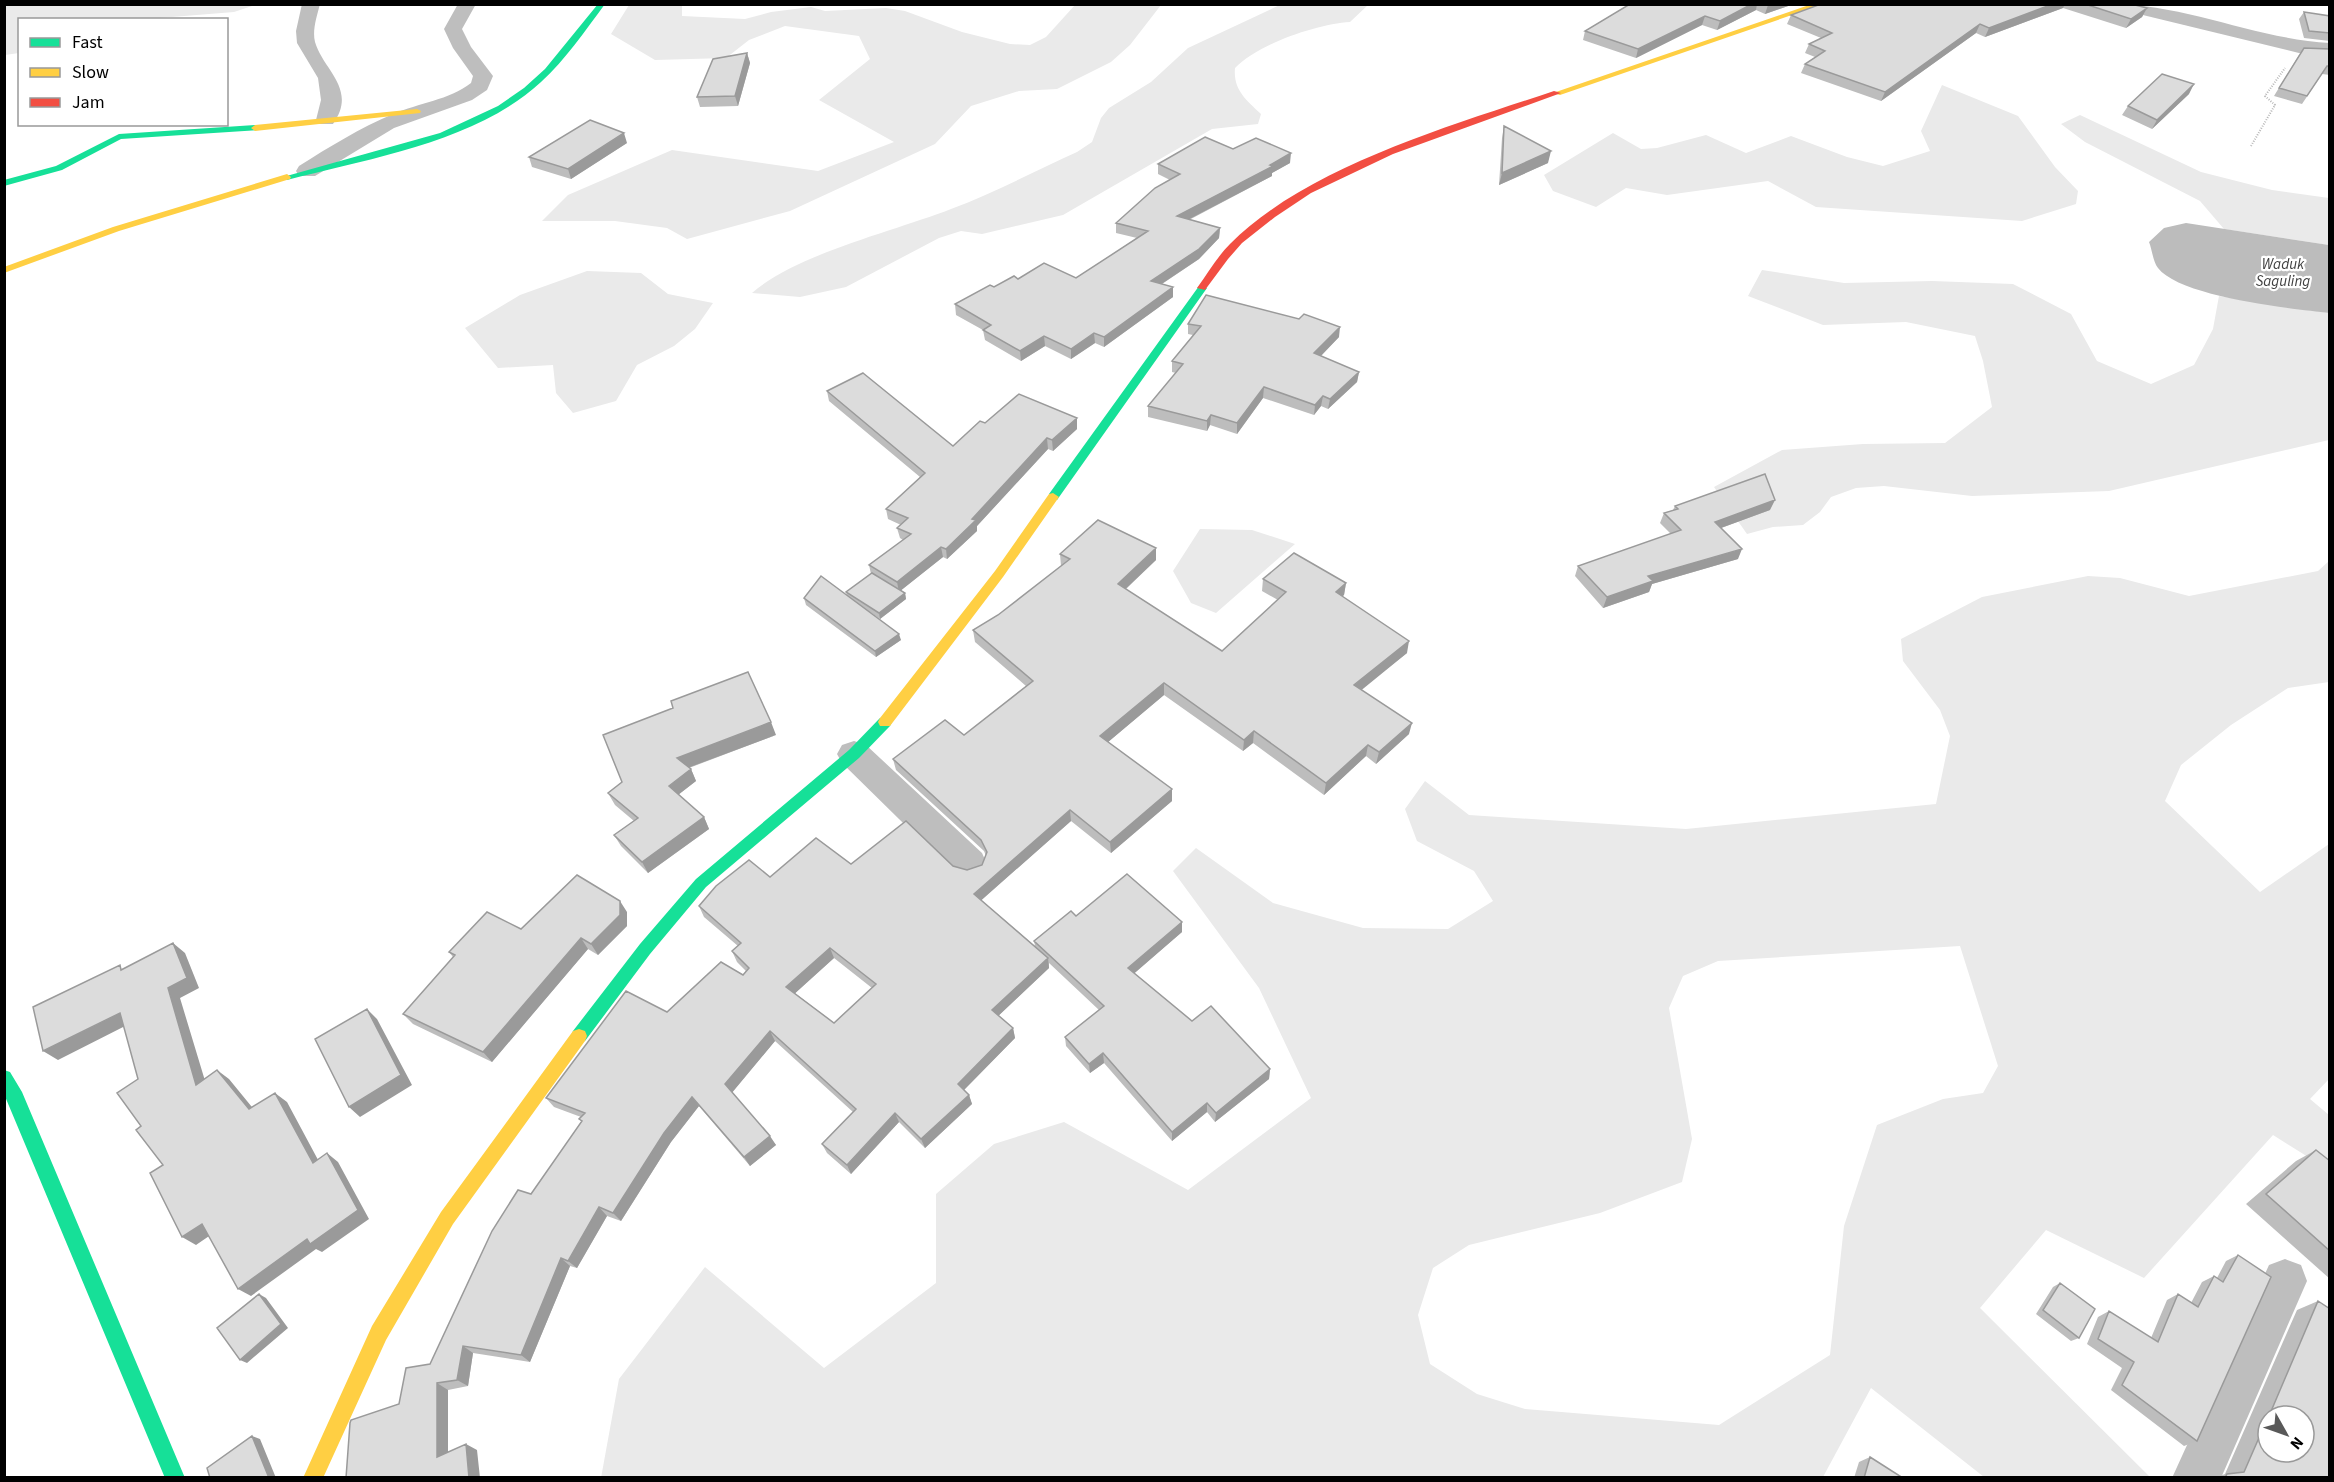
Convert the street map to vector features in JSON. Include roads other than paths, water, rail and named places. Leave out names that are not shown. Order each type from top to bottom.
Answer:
[{"type":"street","points":[[311,4],[305,31],[306,43],[328,78],[331,100],[326,120]]},
{"type":"street","points":[[307,171],[357,140],[417,111],[466,95],[480,86],[483,80],[481,71],[462,48],[453,29],[467,4]]},
{"type":"street","points":[[4,270],[74,244],[307,171],[447,132],[499,109],[528,90],[546,72],[602,4]]},
{"type":"street","points":[[313,1478],[379,1333],[447,1218],[581,1033],[645,949],[701,883],[854,754],[880,728],[999,574],[1163,340],[1237,242],[1275,211],[1319,184],[1431,136],[1821,4]]},
{"type":"street","points":[[2120,4],[2245,32],[2299,47],[2330,49]]},
{"type":"street","points":[[4,183],[59,168],[119,137],[277,127],[417,111]]},
{"type":"street","points":[[854,754],[969,864]]},
{"type":"street","points":[[8,1093],[175,1478]]},
{"type":"street","points":[[2196,1478],[2285,1281]]},
{"type":"water","name":"Waduk Saguling","points":[[2186,223],[2329,245],[2329,313],[2238,300],[2189,287],[2170,278],[2156,265],[2149,242],[2164,228]]}]
